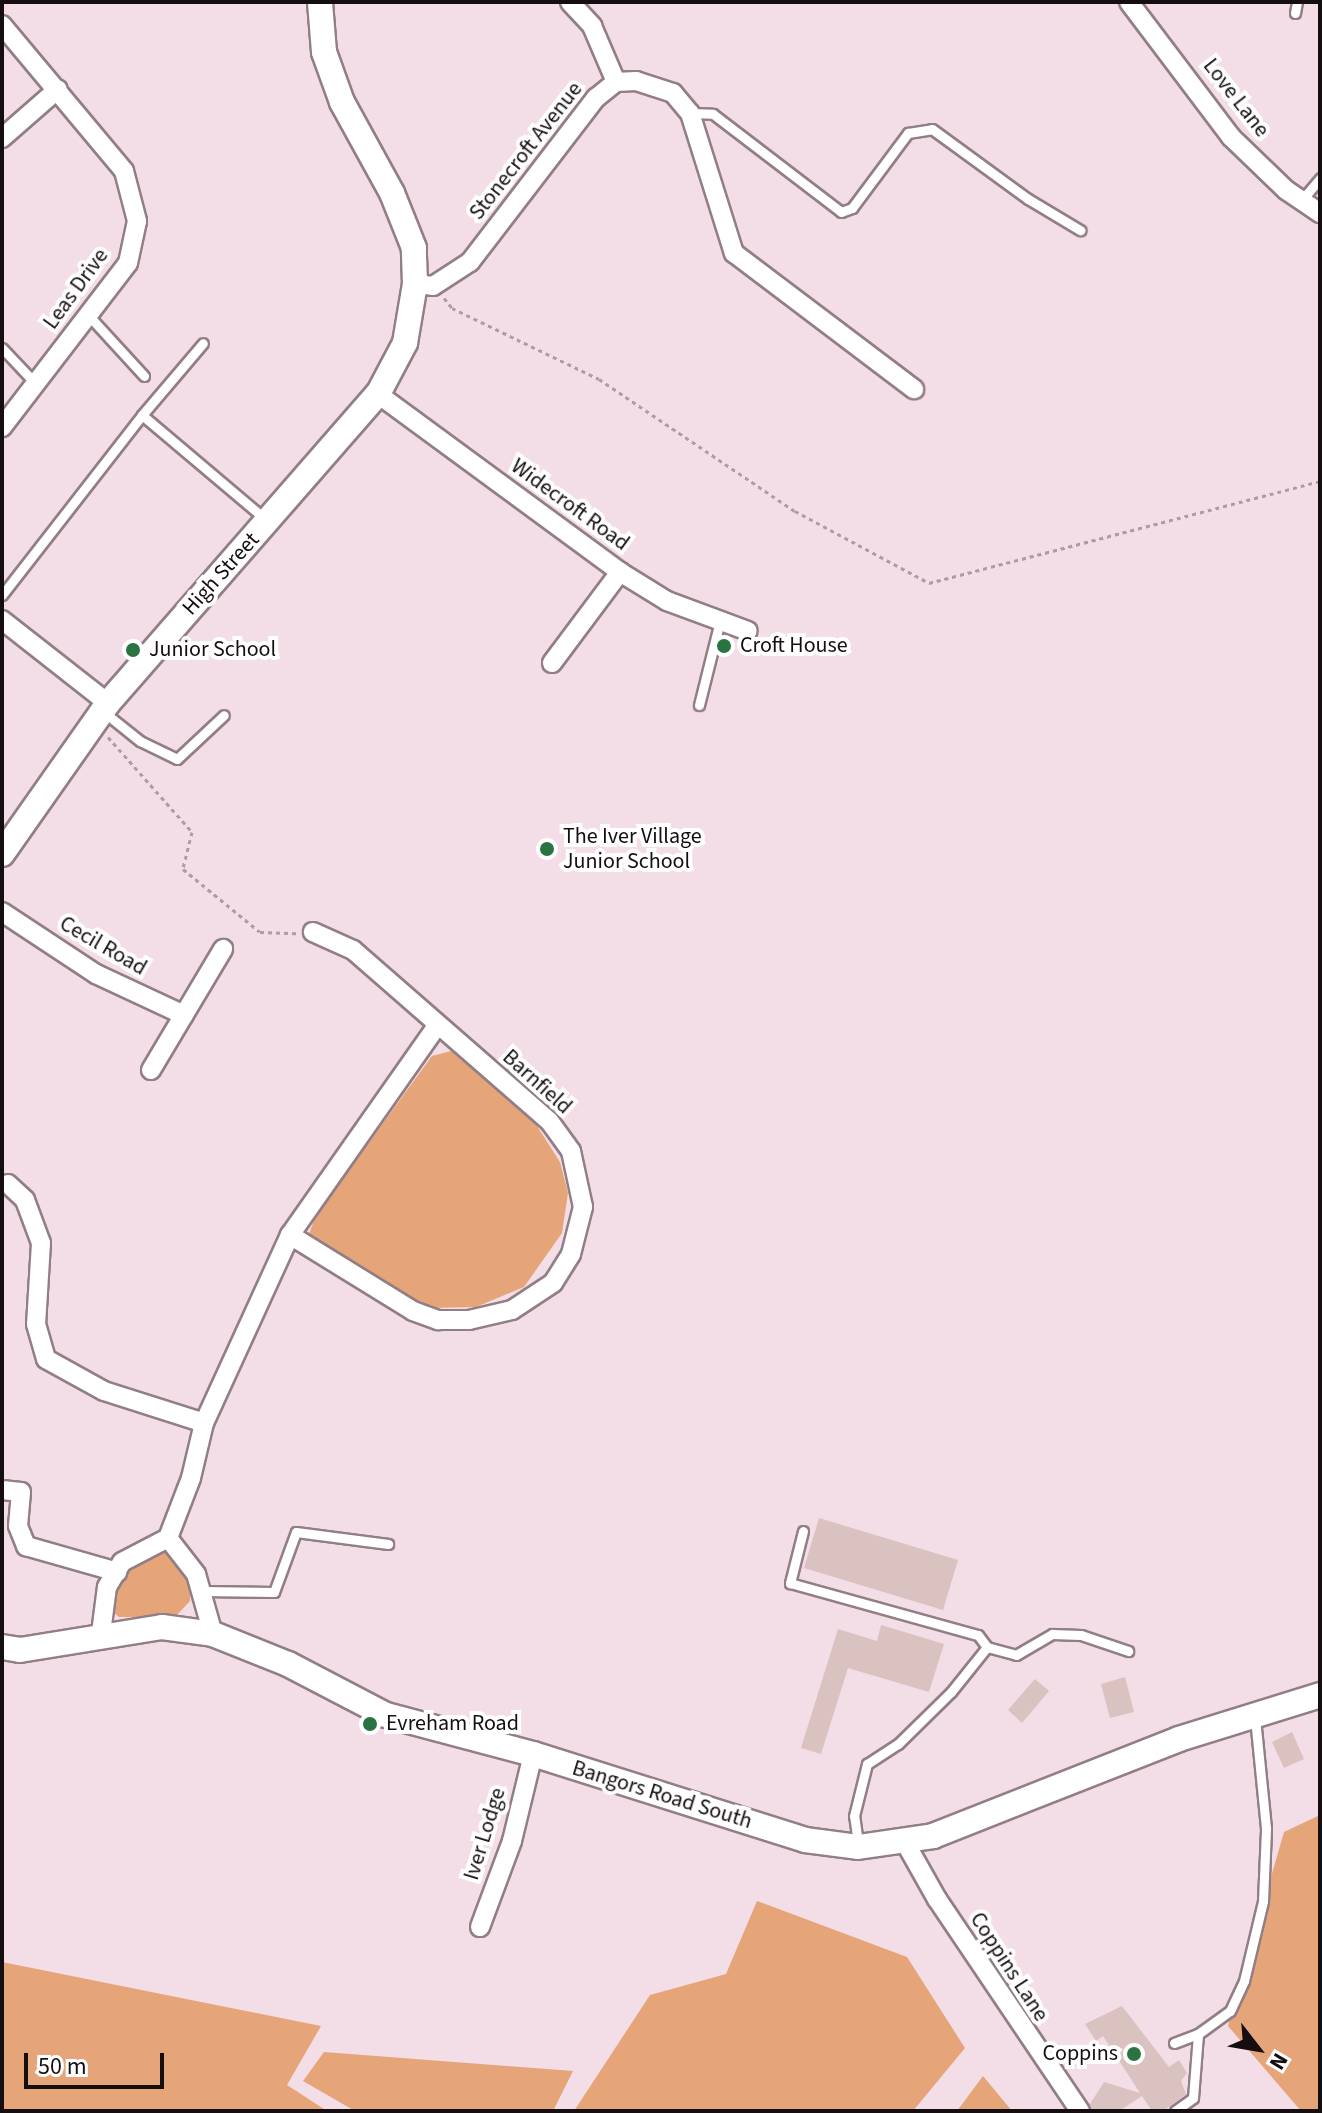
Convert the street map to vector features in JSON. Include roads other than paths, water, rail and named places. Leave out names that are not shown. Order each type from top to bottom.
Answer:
[{"type":"street","name":"High Street","points":[[2,854],[14,829],[105,707],[378,394],[405,343],[415,284],[414,248],[392,193],[342,102],[324,52],[320,2]]},
{"type":"street","points":[[570,2],[592,26],[616,82]]},
{"type":"street","name":"Love Lane","points":[[1129,2],[1231,137],[1319,214]]},
{"type":"street","name":"Leas Drive","points":[[2,25],[124,171],[134,193],[137,221],[128,263],[90,317],[2,427]]},
{"type":"street","name":"Stonecroft Avenue","points":[[415,284],[433,286],[470,262],[596,98],[616,82],[636,81],[673,93],[690,113]]},
{"type":"street","points":[[2,138],[58,89]]},
{"type":"street","points":[[690,113],[734,253],[914,389]]},
{"type":"street","name":"Widecroft Road","points":[[378,394],[620,572],[667,601],[748,631]]},
{"type":"street","points":[[552,663],[571,644],[620,572]]},
{"type":"street","points":[[2,621],[105,707]]},
{"type":"street","name":"Cecil Road","points":[[2,912],[96,974],[184,1015]]},
{"type":"street","name":"Barnfield","points":[[290,1235],[377,1292],[438,1320],[492,1318],[534,1299],[553,1283],[571,1254],[583,1207],[571,1151],[549,1121],[353,950],[313,932]]},
{"type":"street","points":[[151,1070],[223,949]]},
{"type":"street","points":[[168,1538],[204,1423],[290,1235],[437,1026]]},
{"type":"street","points":[[5,1184],[25,1200],[41,1243],[36,1324],[46,1359],[104,1391],[204,1423]]},
{"type":"street","points":[[2,1490],[21,1492],[18,1526],[26,1546],[117,1572]]},
{"type":"street","points":[[101,1633],[107,1587],[117,1572],[146,1545],[168,1538]]},
{"type":"street","points":[[168,1538],[196,1574],[213,1634]]},
{"type":"street","name":"Bangors Road South","points":[[2,1647],[20,1650],[101,1633],[162,1627],[213,1634],[288,1664],[386,1715],[533,1754],[805,1840],[858,1847],[906,1844],[1179,1739],[1255,1718],[1320,1695]]},
{"type":"street","name":"Iver Lodge","points":[[480,1927],[512,1841],[533,1754]]},
{"type":"street","name":"Coppins Lane","points":[[906,1844],[945,1912],[1080,2111]]},
{"type":"lane","points":[[1295,13],[1297,2]]},
{"type":"lane","points":[[690,113],[713,114],[841,212],[852,208],[908,133],[932,129],[1028,199],[1080,230]]},
{"type":"lane","points":[[1301,201],[1320,178]]},
{"type":"lane","points":[[90,317],[144,376]]},
{"type":"lane","points":[[2,595],[142,415],[203,343]]},
{"type":"lane","points":[[2,348],[35,383]]},
{"type":"lane","points":[[142,415],[268,522]]},
{"type":"lane","points":[[699,705],[720,621]]},
{"type":"lane","points":[[105,707],[140,741],[177,759],[224,715]]},
{"type":"lane","points":[[803,1531],[790,1583],[978,1635],[987,1647],[1016,1655],[1052,1634],[1081,1635],[1128,1651]]},
{"type":"lane","points":[[201,1591],[274,1592],[296,1532],[388,1544]]},
{"type":"lane","points":[[858,1847],[854,1816],[867,1764],[898,1744],[951,1692],[987,1647]]},
{"type":"lane","points":[[1174,2043],[1198,2034],[1230,2011],[1244,1981],[1263,1901],[1266,1828],[1255,1718]]},
{"type":"lane","points":[[1175,2111],[1193,2098],[1198,2034]]},
{"type":"place","name":"Croft House","points":[[724,646]]},
{"type":"place","name":"Junior School","points":[[133,650]]},
{"type":"place","name":"The Iver Village Junior School","points":[[547,849]]},
{"type":"place","name":"Evreham Road","points":[[370,1724]]},
{"type":"place","name":"Coppins","points":[[1134,2054]]}]
